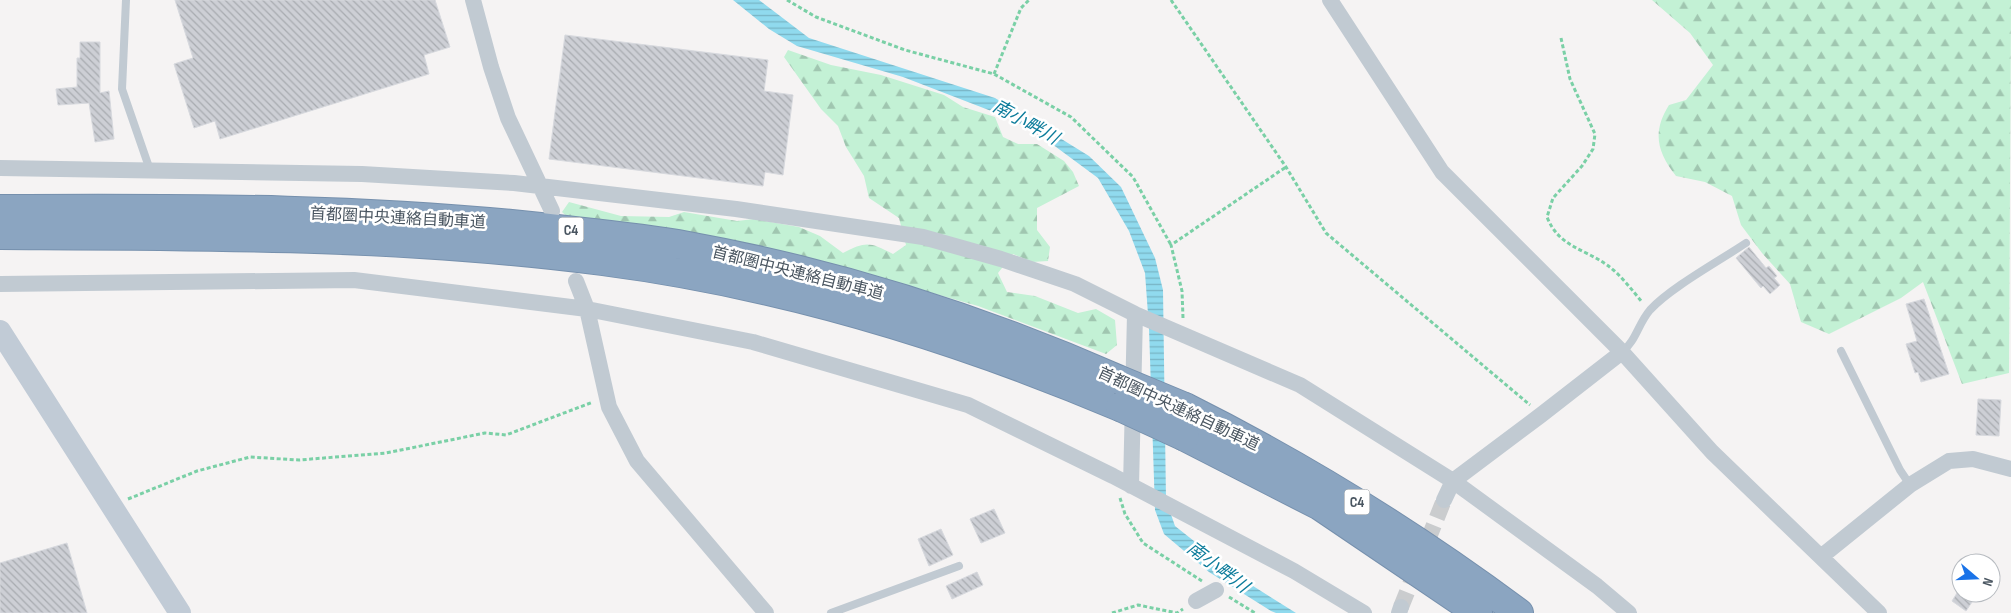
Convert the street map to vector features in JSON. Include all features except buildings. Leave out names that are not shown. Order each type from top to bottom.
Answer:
[{"type":"highway","name":"首都圏中央連絡自動車道","points":[[0,209],[114,208],[334,212],[531,225],[686,246],[781,266],[881,291],[1048,348],[1185,407],[1250,440],[1332,486],[1417,540],[1519,613]]},
{"type":"highway","name":"首都圏中央連絡自動車道","points":[[0,235],[312,239],[450,246],[605,262],[778,294],[962,346],[1040,373],[1120,407],[1185,437],[1320,506],[1478,613]]},
{"type":"street","points":[[473,0],[491,67],[508,118],[552,211]]},
{"type":"street","points":[[1330,0],[1442,172],[1622,352],[1712,452],[1879,613]]},
{"type":"street","points":[[0,168],[362,174],[514,183],[736,209],[923,237],[1001,259],[1074,284],[1135,314],[1300,385],[1453,481],[1597,586],[1629,613]]},
{"type":"street","points":[[0,284],[354,280],[587,308],[753,342],[968,405],[1113,476],[1294,571],[1364,613]]},
{"type":"street","points":[[576,281],[587,308],[610,408],[636,461],[766,613]]},
{"type":"street","points":[[1131,486],[1135,314]]},
{"type":"street","points":[[0,331],[180,613]]},
{"type":"street","points":[[1444,500],[1453,481],[1542,416],[1622,352]]},
{"type":"street","points":[[1822,556],[1910,485],[1949,461],[1973,459],[2011,469]]},
{"type":"street","points":[[1196,601],[1216,590]]},
{"type":"lane","points":[[126,0],[122,90],[150,170]]},
{"type":"lane","points":[[1622,352],[1631,344],[1649,311],[1669,294],[1746,243]]},
{"type":"lane","points":[[1841,351],[1900,470],[1910,485]]},
{"type":"lane","points":[[831,613],[959,566]]},
{"type":"path","points":[[787,0],[816,17],[905,50],[994,74],[1071,117],[1133,177],[1171,245],[1182,291],[1183,334]]},
{"type":"path","points":[[994,74],[1021,8],[1029,0]]},
{"type":"path","points":[[1171,0],[1286,167],[1326,233],[1542,416]]},
{"type":"path","points":[[1561,38],[1570,79],[1595,134],[1593,149],[1582,166],[1552,198],[1547,217],[1552,230],[1571,246],[1607,265],[1649,311]]},
{"type":"path","points":[[1171,245],[1286,167]]},
{"type":"path","points":[[112,507],[170,481],[250,457],[299,460],[386,453],[485,432],[506,435],[607,397]]},
{"type":"path","points":[[1113,476],[1125,514],[1144,543],[1216,590],[1256,613]]},
{"type":"path","points":[[1112,613],[1138,605],[1177,613],[1196,601]]},
{"type":"green space","points":[[1652,0],[2011,0],[2009,373],[1962,384],[1923,282],[1901,298],[1829,334],[1801,322],[1790,284],[1762,253],[1741,225],[1732,196],[1705,182],[1676,176],[1664,159],[1659,142],[1659,133],[1660,124],[1669,105],[1686,100],[1713,65],[1690,33]]},
{"type":"green space","points":[[788,50],[831,65],[881,75],[944,95],[963,107],[995,117],[1003,137],[1018,144],[1037,144],[1064,161],[1073,172],[1079,186],[1037,208],[1037,230],[1050,247],[1048,261],[1032,262],[1013,254],[998,273],[1007,292],[1035,296],[1078,313],[1096,309],[1115,320],[1117,345],[1106,354],[978,306],[932,293],[867,277],[578,227],[562,212],[569,202],[621,216],[669,217],[684,212],[737,221],[754,219],[799,227],[820,236],[843,253],[857,246],[868,244],[893,254],[906,245],[899,218],[869,198],[864,176],[846,147],[838,126],[821,109],[784,57]]},
{"type":"water","name":"南小畔川","points":[[733,0],[759,0],[809,38],[995,98],[1089,156],[1121,187],[1155,258],[1163,290],[1166,500],[1175,526],[1242,579],[1296,613],[1276,613],[1271,611],[1209,572],[1164,534],[1155,510],[1149,328],[1145,273],[1129,231],[1098,178],[1052,144],[1012,119],[903,77],[797,46],[769,29]]},
{"type":"tunnel","points":[[1401,607],[1444,500]]}]
